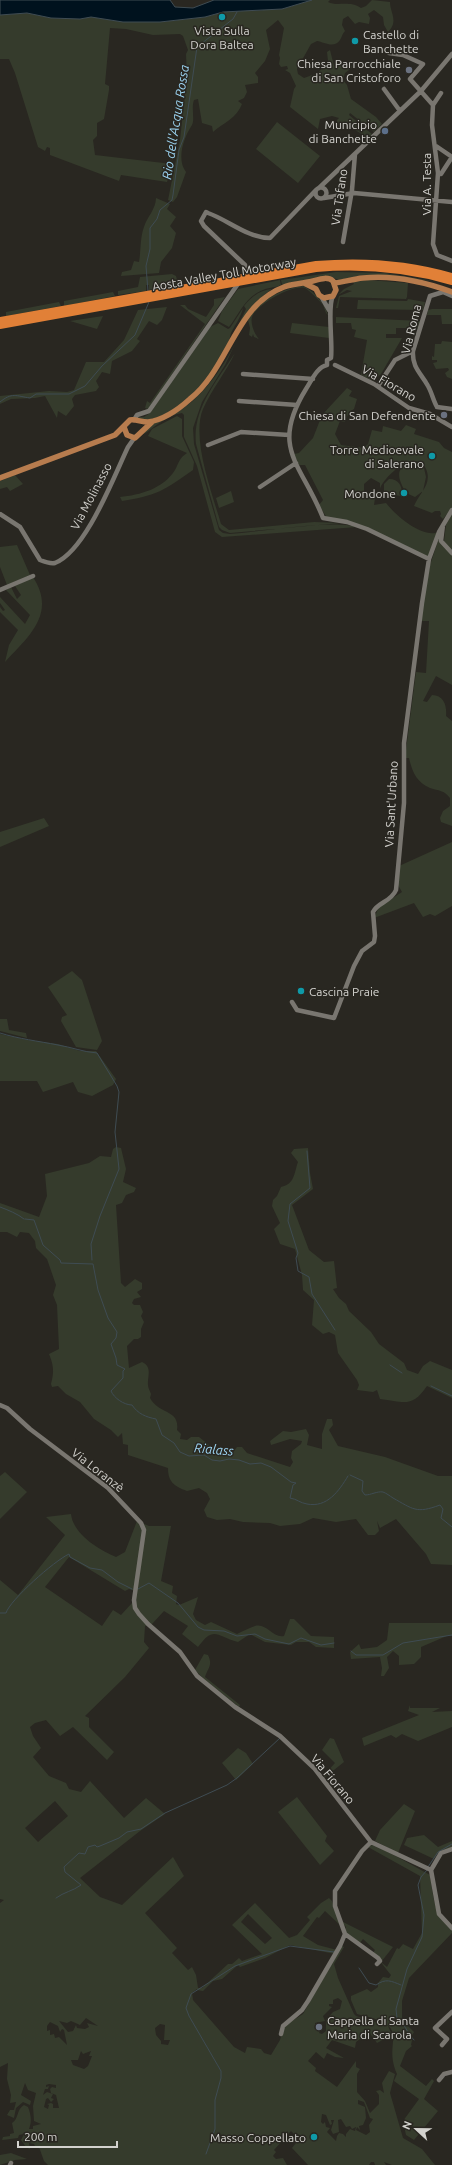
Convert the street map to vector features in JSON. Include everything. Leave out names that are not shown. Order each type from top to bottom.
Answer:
[{"type":"highway","name":"Aosta Valley Toll Motorway","points":[[3,322],[148,296],[233,283],[252,275],[316,264],[360,262],[404,265],[452,276]]},
{"type":"highway","name":"Aosta Valley Toll Motorway","points":[[179,291],[241,279],[316,269],[360,267],[402,271],[452,282]]},
{"type":"main road","points":[[115,435],[135,437],[153,421],[180,407],[200,391],[223,359],[246,318],[263,299],[285,286],[329,278],[335,283],[367,278],[424,283],[452,292]]},
{"type":"main road","points":[[316,289],[320,280]]},
{"type":"main road","points":[[304,283],[316,289],[322,298],[334,294],[350,281]]},
{"type":"main road","points":[[334,294],[335,283]]},
{"type":"main road","points":[[0,478],[115,435],[128,421],[153,421]]},
{"type":"main road","points":[[137,421],[142,427],[142,432]]},
{"type":"main road","points":[[124,427],[128,436]]},
{"type":"street","points":[[389,53],[403,55],[423,64],[410,79],[433,105],[441,93]]},
{"type":"street","points":[[317,197],[326,180],[421,91],[452,54]]},
{"type":"street","points":[[384,89],[400,111]]},
{"type":"street","name":"Via A. Testa","points":[[433,105],[432,125],[436,146],[438,172],[438,201],[433,244],[437,255],[452,261]]},
{"type":"street","points":[[436,146],[452,157],[441,174],[438,172]]},
{"type":"street","name":"Via Tafano","points":[[342,242],[351,194],[355,154]]},
{"type":"street","points":[[321,190],[336,196]]},
{"type":"street","points":[[321,190],[324,198]]},
{"type":"street","points":[[137,421],[137,416],[146,414],[149,411],[247,271],[245,264],[204,226],[201,221],[202,216],[206,212],[247,231],[270,238],[305,201],[321,190]]},
{"type":"street","points":[[305,201],[317,197],[324,198],[351,194],[452,202]]},
{"type":"street","name":"Via Roma","points":[[437,407],[428,387],[417,371],[412,360],[413,351],[430,296],[443,292],[452,296]]},
{"type":"street","points":[[334,294],[330,303],[330,314],[331,358],[334,360],[335,365],[330,367],[327,365],[320,368],[297,405],[292,417],[289,445],[296,464],[323,518],[347,522],[367,529],[429,559]]},
{"type":"street","points":[[322,298],[330,314]]},
{"type":"street","points":[[376,385],[395,360],[406,356],[413,351]]},
{"type":"street","points":[[406,356],[412,360]]},
{"type":"street","points":[[327,365],[327,360],[331,358]]},
{"type":"street","name":"Via Fiorano","points":[[335,365],[376,385],[409,408],[433,416],[452,427]]},
{"type":"street","points":[[243,374],[313,379]]},
{"type":"street","points":[[239,401],[297,405]]},
{"type":"street","points":[[433,416],[437,407],[452,409]]},
{"type":"street","points":[[208,445],[241,432],[289,435]]},
{"type":"street","points":[[128,436],[128,447]]},
{"type":"street","points":[[128,447],[135,437]]},
{"type":"street","name":"Via Molinasso","points":[[0,514],[20,527],[40,560],[50,564],[56,562],[76,544],[90,526],[128,447]]},
{"type":"street","points":[[260,487],[296,464]]},
{"type":"street","name":"Via Sant'Urbano","points":[[292,1002],[297,1010],[334,1018],[354,966],[362,951],[374,942],[375,936],[372,916],[375,909],[390,899],[396,890],[404,803],[404,743],[429,559],[443,525],[452,510]]},
{"type":"street","points":[[443,525],[441,542],[452,553]]},
{"type":"street","points":[[0,590],[32,576]]},
{"type":"street","name":"Via Loranzè","points":[[0,1405],[8,1408],[30,1429],[108,1488],[141,1523],[144,1530],[134,1600],[135,1608],[139,1614],[160,1634]]},
{"type":"street","name":"Via Fiorano","points":[[160,1634],[180,1652],[197,1676],[235,1707],[280,1736],[314,1768],[371,1842],[429,1870]]},
{"type":"street","points":[[371,1842],[362,1851],[335,1891],[335,1906],[345,1934],[378,1958],[380,1961],[377,1964]]},
{"type":"street","points":[[452,1849],[441,1853],[429,1870],[439,1914],[452,1928]]},
{"type":"street","points":[[281,2034],[283,2026],[302,2010],[340,1946],[345,1934]]},
{"type":"street","points":[[442,2045],[447,2039],[435,2028],[452,2012]]},
{"type":"street","points":[[439,2080],[444,2074],[452,2072]]},
{"type":"green space","points":[[312,0],[330,0],[328,2],[335,4],[352,4],[361,8],[366,6],[372,0],[390,2],[393,24],[388,32],[384,25],[383,17],[374,10],[368,14],[370,18],[369,24],[359,22],[355,24],[348,16],[343,19],[342,25],[345,31],[338,43],[332,45],[317,41],[311,44],[297,69],[298,74],[304,78],[318,73],[328,61],[327,52],[330,50],[334,66],[340,66],[347,62],[353,67],[345,73],[343,80],[347,85],[351,99],[376,117],[382,124],[374,132],[350,113],[349,115],[372,134],[368,138],[347,125],[344,129],[337,125],[337,120],[339,118],[332,116],[320,119],[318,129],[290,107],[296,86],[290,73],[285,70],[288,69],[287,66],[281,67],[279,64],[279,55],[284,28],[278,20],[266,30],[270,49],[265,61],[255,73],[258,77],[258,83],[245,85],[247,92],[244,98],[238,101],[242,104],[240,109],[233,117],[213,132],[212,126],[202,123],[198,99],[194,100],[193,123],[186,136],[181,155],[183,167],[186,172],[177,197],[173,202],[168,200],[180,140],[187,76],[186,54],[188,50],[183,36],[180,34],[153,35],[126,29],[110,28],[105,84],[109,86],[109,90],[104,119],[97,123],[97,136],[93,140],[95,155],[172,164],[167,182],[121,175],[119,181],[50,155],[50,148],[47,147],[45,151],[38,147],[15,73],[9,59],[0,59],[0,15],[27,13],[51,18],[80,19],[91,17],[123,22],[160,22],[205,17],[223,12],[282,9]]},
{"type":"green space","points":[[277,122],[320,156],[298,183],[256,149]]},
{"type":"green space","points":[[156,198],[170,204],[167,209],[176,217],[170,226],[176,233],[172,248],[161,262],[159,273],[121,276],[122,272],[131,270],[134,261],[139,262],[141,240],[145,223],[155,206]]},
{"type":"green space","points":[[336,272],[385,273],[433,281],[364,275],[339,280],[328,276],[282,285],[281,280]]},
{"type":"green space","points":[[172,274],[176,276],[178,284],[149,290],[149,285],[146,285],[146,291],[118,295],[118,291],[138,287],[140,277]]},
{"type":"green space","points":[[280,280],[281,285],[265,289],[247,301],[229,327],[218,321],[222,311],[238,289]]},
{"type":"green space","points":[[368,280],[408,283],[407,297],[406,299],[340,297],[338,308],[336,308],[339,296],[352,291],[347,290],[338,295],[344,289],[354,284],[353,282]]},
{"type":"green space","points":[[303,286],[311,291],[321,302],[305,288],[292,289],[275,296],[260,307],[252,317],[252,326],[259,339],[254,337],[253,334],[252,337],[249,335],[250,328],[248,320],[258,307],[271,297],[286,290]]},
{"type":"green space","points":[[272,289],[259,299],[249,311],[232,338],[246,309],[244,306],[256,294]]},
{"type":"green space","points":[[113,292],[115,296],[64,306],[64,301]]},
{"type":"green space","points":[[225,297],[148,409],[145,408],[147,401],[150,403],[205,324],[180,305],[185,305],[188,309],[206,317],[214,305],[214,299]]},
{"type":"green space","points":[[408,299],[425,302],[423,310],[357,309],[358,300],[407,301]]},
{"type":"green space","points":[[59,302],[61,306],[6,316],[6,312]]},
{"type":"green space","points":[[167,307],[162,320],[157,325],[149,321],[137,339],[140,341],[132,351],[112,361],[110,374],[102,372],[96,381],[99,387],[96,391],[75,395],[72,399],[74,406],[66,416],[58,411],[57,418],[45,396],[11,399],[0,404],[0,396],[49,391],[67,392],[74,390],[86,362],[104,362],[124,340],[138,310]]},
{"type":"green space","points":[[243,308],[222,357],[192,395],[166,413],[153,419],[139,420],[138,417],[144,417],[150,413],[210,327],[218,323],[228,329],[230,328]]},
{"type":"green space","points":[[452,309],[452,324],[442,324],[441,315],[427,315],[428,310]]},
{"type":"green space","points":[[103,316],[97,329],[70,321]]},
{"type":"green space","points":[[336,317],[421,321],[418,331],[415,328],[396,328],[396,334],[386,334],[386,338],[402,338],[381,374],[373,381],[361,375],[367,340],[354,337],[356,330],[352,329],[351,323],[336,323]]},
{"type":"green space","points":[[292,323],[329,327],[329,338],[290,333]]},
{"type":"green space","points":[[442,341],[452,342],[452,379],[447,377],[445,373],[449,370],[448,368],[436,369],[433,363],[437,362],[437,360],[432,360],[432,356],[434,357],[435,344],[441,344]]},
{"type":"green space","points":[[235,344],[225,365],[202,402],[193,428],[194,444],[219,530],[223,533],[230,534],[331,524],[357,527],[222,537],[215,532],[197,466],[184,437],[184,415],[182,413],[171,416],[144,434],[152,425],[193,401],[207,387]]},
{"type":"green space","points":[[235,353],[203,409],[200,421],[199,435],[204,466],[221,524],[229,530],[314,522],[341,523],[230,533],[219,527],[196,444],[196,431],[198,419],[207,396]]},
{"type":"green space","points":[[347,388],[352,391],[349,396],[357,399],[354,409],[349,412],[345,422],[340,421],[335,434],[341,445],[364,448],[368,444],[372,430],[382,432],[383,426],[401,431],[406,425],[416,429],[414,434],[439,442],[444,448],[452,452],[452,508],[443,519],[440,516],[440,511],[435,511],[432,513],[414,506],[425,488],[428,478],[425,467],[418,462],[409,462],[399,467],[389,476],[380,489],[380,483],[371,478],[364,484],[364,492],[375,498],[374,505],[386,503],[396,514],[417,529],[432,533],[438,532],[429,557],[369,529],[327,518],[319,505],[323,500],[305,465],[299,465],[294,454],[299,453],[313,438],[322,415]]},
{"type":"green space","points":[[177,416],[182,419],[182,436],[194,462],[193,470],[175,483],[160,491],[144,497],[122,501],[120,497],[143,493],[164,482],[170,477],[181,459],[187,453],[148,436],[152,429]]},
{"type":"green space","points":[[414,463],[424,468],[426,477],[423,491],[415,497],[406,493],[399,478],[400,470],[403,467]]},
{"type":"green space","points":[[15,475],[23,484],[10,491],[7,487],[0,489],[0,481]]},
{"type":"green space","points":[[389,479],[398,482],[402,494],[401,496],[394,495],[392,498],[390,495],[388,500],[384,494],[384,484]]},
{"type":"green space","points":[[231,491],[234,502],[219,508],[216,498]]},
{"type":"green space","points":[[452,513],[452,552],[444,541],[446,525]]},
{"type":"green space","points":[[441,532],[443,546],[452,555],[452,685],[436,676],[423,701],[427,702],[432,695],[436,695],[442,699],[446,708],[446,716],[452,721],[452,826],[441,822],[440,818],[443,811],[450,806],[450,798],[448,795],[421,783],[413,772],[409,758],[405,758],[416,672],[426,673],[429,621],[420,621],[430,565]]},
{"type":"green space","points":[[17,545],[30,575],[7,585],[0,567],[0,547]]},
{"type":"green space","points":[[33,577],[40,590],[42,602],[41,614],[37,624],[30,634],[5,662],[9,645],[18,630],[0,612],[0,607],[3,611],[5,610],[0,603],[0,597],[25,624],[30,615],[6,590],[11,587],[17,599],[21,595],[15,586]]},
{"type":"green space","points":[[44,818],[49,826],[0,847],[0,832]]},
{"type":"green space","points":[[452,842],[452,906],[435,916],[430,914],[423,917],[414,903],[374,918],[379,907],[402,892],[398,885],[399,866]]},
{"type":"green space","points":[[72,971],[82,980],[102,1041],[97,1050],[76,1047],[61,1021],[62,1017],[67,1015],[48,987]]},
{"type":"green space","points":[[0,1019],[7,1019],[9,1030],[26,1033],[27,1038],[0,1031]]},
{"type":"green space","points":[[0,1034],[58,1044],[80,1051],[96,1051],[116,1079],[113,1085],[92,1096],[78,1092],[73,1082],[43,1092],[37,1081],[0,1081]]},
{"type":"green space","points":[[116,1147],[121,1148],[126,1169],[123,1182],[136,1188],[134,1192],[126,1195],[122,1203],[116,1205],[121,1283],[125,1287],[135,1279],[142,1283],[142,1289],[137,1292],[141,1297],[134,1299],[132,1303],[134,1305],[140,1305],[143,1312],[141,1316],[144,1322],[141,1329],[141,1337],[134,1339],[127,1346],[129,1368],[142,1362],[145,1364],[149,1372],[148,1386],[151,1394],[150,1398],[158,1407],[172,1415],[175,1419],[177,1423],[177,1430],[181,1434],[180,1439],[187,1440],[191,1437],[199,1437],[209,1445],[210,1451],[216,1453],[233,1452],[237,1447],[242,1447],[247,1453],[290,1467],[293,1462],[291,1458],[292,1451],[301,1444],[302,1441],[290,1439],[271,1445],[270,1441],[283,1431],[291,1432],[306,1429],[309,1435],[307,1445],[322,1449],[322,1434],[327,1419],[332,1419],[333,1425],[329,1430],[338,1446],[385,1457],[438,1476],[452,1476],[452,1565],[431,1564],[426,1554],[396,1519],[380,1528],[377,1521],[379,1531],[375,1535],[368,1535],[356,1519],[336,1522],[313,1518],[300,1524],[280,1526],[270,1523],[243,1522],[230,1519],[217,1520],[207,1517],[204,1510],[210,1499],[207,1493],[199,1488],[187,1491],[182,1489],[175,1485],[169,1477],[168,1468],[128,1455],[128,1445],[123,1444],[122,1433],[118,1437],[111,1430],[94,1419],[80,1402],[66,1394],[58,1386],[52,1387],[53,1369],[49,1354],[59,1349],[57,1305],[53,1295],[56,1285],[47,1259],[36,1248],[35,1241],[29,1233],[20,1232],[17,1237],[7,1232],[0,1232],[0,1203],[39,1217],[47,1196],[45,1174],[89,1163],[100,1156],[111,1157],[113,1149]]},
{"type":"green space","points":[[308,1148],[313,1189],[292,1205],[309,1250],[324,1262],[334,1261],[337,1288],[333,1289],[339,1298],[346,1304],[349,1311],[371,1332],[379,1344],[404,1363],[407,1370],[418,1374],[423,1366],[430,1361],[452,1370],[452,1398],[427,1386],[417,1398],[407,1402],[380,1399],[377,1390],[373,1392],[357,1390],[359,1385],[357,1380],[338,1353],[335,1335],[329,1332],[323,1334],[312,1325],[314,1300],[303,1290],[302,1275],[295,1249],[280,1244],[274,1229],[280,1223],[272,1206],[273,1200],[277,1196],[281,1187],[286,1186],[295,1174],[298,1162],[291,1153],[294,1149]]},
{"type":"green space","points":[[5,1472],[27,1492],[0,1519],[0,1476]]},
{"type":"green space","points":[[71,1514],[76,1528],[82,1535],[95,1546],[116,1557],[125,1552],[137,1521],[149,1526],[171,1526],[161,1581],[173,1586],[172,1593],[177,1596],[176,1604],[179,1605],[198,1597],[193,1614],[196,1620],[205,1625],[211,1622],[237,1634],[255,1626],[259,1626],[266,1628],[276,1635],[284,1636],[290,1619],[294,1619],[311,1636],[334,1637],[334,1648],[316,1647],[309,1642],[296,1642],[291,1645],[265,1642],[250,1634],[238,1642],[220,1635],[212,1634],[203,1640],[198,1647],[182,1634],[188,1626],[164,1611],[152,1624],[145,1626],[144,1642],[149,1648],[125,1677],[85,1716],[89,1718],[89,1727],[114,1752],[107,1760],[73,1727],[60,1736],[46,1720],[35,1723],[30,1727],[33,1736],[41,1748],[33,1757],[49,1776],[66,1783],[69,1789],[81,1792],[90,1781],[124,1818],[146,1798],[165,1814],[140,1831],[80,1878],[100,1897],[122,1905],[173,1857],[184,1876],[145,1913],[177,1948],[172,1953],[188,1970],[192,1967],[196,1975],[198,1988],[202,1988],[228,1964],[232,1964],[239,1958],[242,1961],[262,1954],[232,1925],[255,1903],[289,1938],[297,1935],[310,1920],[307,1917],[321,1903],[329,1898],[332,1901],[340,1925],[325,1911],[319,1918],[317,1917],[303,1936],[318,1945],[337,1950],[335,1954],[290,1945],[265,1958],[240,1967],[238,1965],[222,1979],[213,1981],[203,1991],[197,1989],[192,1993],[193,2000],[234,2047],[245,2053],[247,2047],[261,2049],[264,2053],[271,2055],[280,2040],[284,2026],[303,2014],[342,1946],[344,1947],[334,1964],[338,1978],[354,2014],[356,2016],[388,2026],[392,2035],[377,2043],[369,2032],[356,2042],[355,2048],[332,2040],[326,2048],[344,2058],[335,2057],[327,2053],[324,2059],[316,2052],[308,2061],[316,2068],[315,2071],[337,2087],[356,2061],[356,2067],[360,2069],[357,2074],[357,2092],[365,2101],[370,2113],[379,2104],[379,2095],[376,2091],[380,2090],[384,2093],[382,2083],[389,2071],[395,2074],[390,2093],[403,2138],[422,2149],[435,2165],[392,2165],[384,2162],[386,2165],[375,2165],[374,2162],[371,2162],[369,2165],[308,2165],[292,2148],[299,2139],[291,2131],[274,2150],[276,2152],[273,2156],[276,2159],[283,2158],[287,2165],[48,2165],[44,2161],[39,2147],[36,2148],[34,2144],[29,2143],[30,2149],[26,2147],[21,2140],[24,2134],[19,2135],[18,2138],[2,2140],[3,2137],[10,2136],[10,2134],[14,2133],[12,2123],[16,2119],[21,2107],[24,2105],[28,2107],[30,2115],[31,2123],[29,2129],[33,2129],[33,2126],[41,2124],[34,2121],[33,2106],[36,2093],[28,2090],[25,2083],[21,2095],[31,2101],[30,2105],[23,2102],[16,2108],[14,2118],[7,2115],[10,2110],[14,2110],[16,2102],[10,2103],[11,2095],[7,2079],[8,2063],[0,2067],[0,1903],[4,1900],[0,1899],[0,1580],[18,1595],[65,1535],[46,1517]],"holes":[[[69,1557],[125,1591],[129,1589],[135,1591],[132,1603],[121,1615],[113,1610],[102,1626],[45,1587]],[[55,1801],[68,1816],[38,1842],[25,1828]],[[248,1914],[272,1938],[265,1944],[241,1922]],[[338,1998],[342,2001],[340,2009],[333,2012],[326,2020],[326,2031],[322,2034],[319,2033],[320,2031],[316,2030],[315,2023],[325,2021],[323,2016],[332,2007],[329,2006],[329,2004],[333,2004],[333,2000]],[[86,2018],[98,2026],[87,2023],[89,2027],[85,2029],[77,2028],[76,2025],[73,2031],[68,2032],[59,2021],[67,2023],[71,2021],[80,2025]],[[50,2022],[58,2026],[60,2032],[62,2029],[64,2030],[67,2045],[59,2037],[55,2038],[54,2034],[50,2035],[50,2030],[47,2031],[47,2026]],[[160,2024],[165,2025],[164,2040],[170,2040],[168,2045],[161,2044],[161,2041],[156,2035],[155,2028]],[[81,2051],[83,2054],[91,2051],[89,2056],[92,2056],[88,2066],[84,2069],[73,2065],[71,2060],[78,2060]],[[49,2084],[56,2085],[56,2088],[52,2087],[50,2089],[51,2093],[56,2095],[59,2108],[53,2108],[53,2104],[51,2103],[47,2104],[49,2105],[48,2109],[44,2107],[46,2099],[48,2098],[51,2102],[54,2099],[51,2098],[53,2094],[47,2092],[43,2095],[45,2089],[48,2089],[49,2086],[46,2087],[46,2085]],[[358,2100],[364,2102],[370,2118],[373,2119],[369,2125],[370,2132],[366,2135],[356,2130],[357,2127],[360,2130],[359,2126],[363,2125],[366,2118],[365,2107],[358,2104]],[[322,2114],[326,2115],[330,2125],[332,2124],[331,2120],[334,2120],[331,2130],[333,2134],[339,2132],[338,2120],[341,2119],[346,2127],[350,2126],[352,2129],[356,2127],[355,2131],[350,2129],[346,2134],[346,2137],[339,2133],[336,2141],[327,2132],[330,2128],[326,2127],[325,2122],[323,2124],[321,2122]]]},
{"type":"green space","points":[[389,1623],[452,1623],[452,1636],[449,1635],[421,1647],[421,1657],[414,1664],[399,1665],[399,1656],[393,1651],[387,1657],[389,1668],[384,1676],[381,1676],[382,1668],[380,1657],[351,1659],[350,1652],[359,1644],[361,1649],[377,1647],[387,1640]]},
{"type":"green space","points":[[204,1654],[208,1655],[210,1661],[210,1666],[205,1677],[240,1705],[239,1707],[195,1670]]},
{"type":"green space","points":[[410,1705],[410,1708],[440,1708],[432,1712],[452,1711],[452,1727],[418,1741],[402,1734],[396,1738],[391,1735],[364,1746],[362,1738],[419,1715],[408,1711]]},
{"type":"green space","points":[[330,1738],[334,1739],[344,1762],[324,1778],[323,1776],[335,1763],[322,1750]]},
{"type":"green space","points":[[238,1748],[246,1753],[253,1764],[236,1780],[222,1763]]},
{"type":"green space","points":[[297,1797],[327,1836],[325,1841],[334,1851],[320,1865],[278,1812]]},
{"type":"green space","points":[[404,1804],[415,1811],[398,1853],[375,1841],[380,1830]]},
{"type":"green space","points":[[424,1835],[438,1847],[452,1841],[452,1847],[438,1853],[434,1859],[404,1845],[407,1838]]},
{"type":"green space","points":[[374,1844],[430,1875],[435,1905],[441,1918],[452,1930],[452,1933],[409,1978],[402,2001],[402,2018],[407,2021],[408,2026],[414,2032],[411,2037],[412,2046],[406,2051],[400,2066],[426,2086],[432,2079],[434,2081],[424,2099],[438,2111],[414,2140],[406,2135],[403,2121],[419,2099],[394,2081],[397,2074],[393,2062],[393,2036],[391,2029],[386,2024],[375,2019],[357,2014],[351,2000],[351,1996],[367,1989],[371,1992],[378,1987],[378,1983],[383,1977],[389,1978],[391,1975],[380,1961],[372,1954],[375,1950],[363,1939],[359,1944],[345,1932],[346,1927],[341,1921],[393,1947],[381,1962],[387,1967],[397,1948],[399,1949],[403,1944],[413,1949],[422,1933],[420,1876],[368,1847]]},
{"type":"green space","points":[[11,2153],[27,2159],[15,2160],[0,2165],[0,2155]]},
{"type":"water","points":[[0,0],[170,0],[175,7],[193,8],[214,0],[312,0],[282,9],[223,12],[205,17],[160,22],[123,22],[91,17],[80,19],[51,18],[27,13],[0,15]]},
{"type":"waterway","name":"Rio dell'Acqua Rossa","points":[[148,291],[146,266],[150,249],[150,228],[157,219],[160,210],[172,200],[179,150],[184,137],[197,47],[233,19],[237,12]]},
{"type":"waterway","name":"Rio dell'Acqua Rossa","points":[[0,402],[11,396],[30,398],[36,394],[69,394],[85,386],[102,366],[135,335],[149,302]]},
{"type":"waterway","points":[[0,1033],[97,1053],[117,1086],[119,1092],[115,1132],[119,1169],[100,1216],[91,1244],[92,1260]]},
{"type":"waterway","points":[[307,1151],[310,1188],[290,1204],[288,1221],[298,1253],[296,1258],[298,1271],[309,1277],[312,1294],[335,1330]]},
{"type":"waterway","name":"Rialass","points":[[0,1207],[24,1219]]},
{"type":"waterway","name":"Rialass","points":[[25,1219],[34,1220],[43,1245],[60,1260],[61,1263],[93,1264],[98,1290],[108,1318],[117,1332],[116,1338],[111,1344],[117,1365],[125,1369],[123,1371],[123,1378],[111,1391],[120,1401],[132,1405],[142,1415],[156,1419],[162,1435],[174,1443],[180,1452],[189,1456],[204,1455],[212,1460],[239,1460],[250,1464],[261,1463],[271,1467],[291,1482],[296,1483],[293,1485],[290,1498],[307,1504],[314,1505],[326,1501],[332,1497],[348,1476]]},
{"type":"waterway","points":[[390,1365],[402,1373]]},
{"type":"waterway","points":[[431,1386],[452,1396]]},
{"type":"waterway","name":"Rialass","points":[[350,1475],[363,1481],[362,1491],[365,1495],[383,1492],[405,1505],[420,1510],[440,1505],[443,1509],[441,1518],[452,1527]]},
{"type":"waterway","points":[[0,1613],[6,1613],[15,1599],[33,1581],[53,1564],[69,1554],[70,1557],[90,1568],[102,1570],[118,1582],[132,1589]]},
{"type":"waterway","points":[[138,1589],[149,1583],[178,1603],[198,1627],[204,1630],[224,1631],[237,1636],[255,1634],[265,1639],[289,1644],[301,1638],[321,1645],[334,1643]]},
{"type":"waterway","points":[[351,1651],[356,1655],[383,1655],[403,1643],[452,1635]]},
{"type":"waterway","points":[[56,1898],[81,1885],[65,1872],[64,1867],[79,1853],[85,1854],[88,1847],[95,1845],[97,1847],[100,1846],[119,1838],[127,1832],[141,1829],[165,1813],[227,1785],[237,1778],[280,1738]]},
{"type":"waterway","points":[[428,1867],[438,1852],[452,1844]]},
{"type":"waterway","points":[[414,2040],[397,2018],[396,2009],[407,1969],[422,1937],[424,1915],[418,1885],[421,1877],[427,1870]]},
{"type":"waterway","points":[[206,2154],[215,2129],[215,2100],[221,2078],[221,2071],[189,2016],[186,2008],[191,1994],[235,1966],[290,1946],[334,1952]]},
{"type":"waterway","points":[[359,1968],[369,1983],[376,1985],[383,1981],[388,1981],[401,1985]]},
{"type":"place","name":"Vista Sulla Dora Baltea","points":[[222,17]]},
{"type":"place","name":"Castello di Banchette","points":[[355,41]]},
{"type":"place","name":"Chiesa Parrocchiale di San Cristoforo","points":[[409,70]]},
{"type":"place","name":"Municipio di Banchette","points":[[385,131]]},
{"type":"place","name":"Chiesa di San Defendente","points":[[444,415]]},
{"type":"place","name":"Torre Medioevale di Salerano","points":[[432,456]]},
{"type":"place","name":"Mondone","points":[[404,493]]},
{"type":"place","name":"Cascina Praie","points":[[301,991]]},
{"type":"place","name":"Cappella di Santa Maria di Scarola","points":[[319,2027]]},
{"type":"place","name":"Masso Coppellato","points":[[314,2137]]}]
